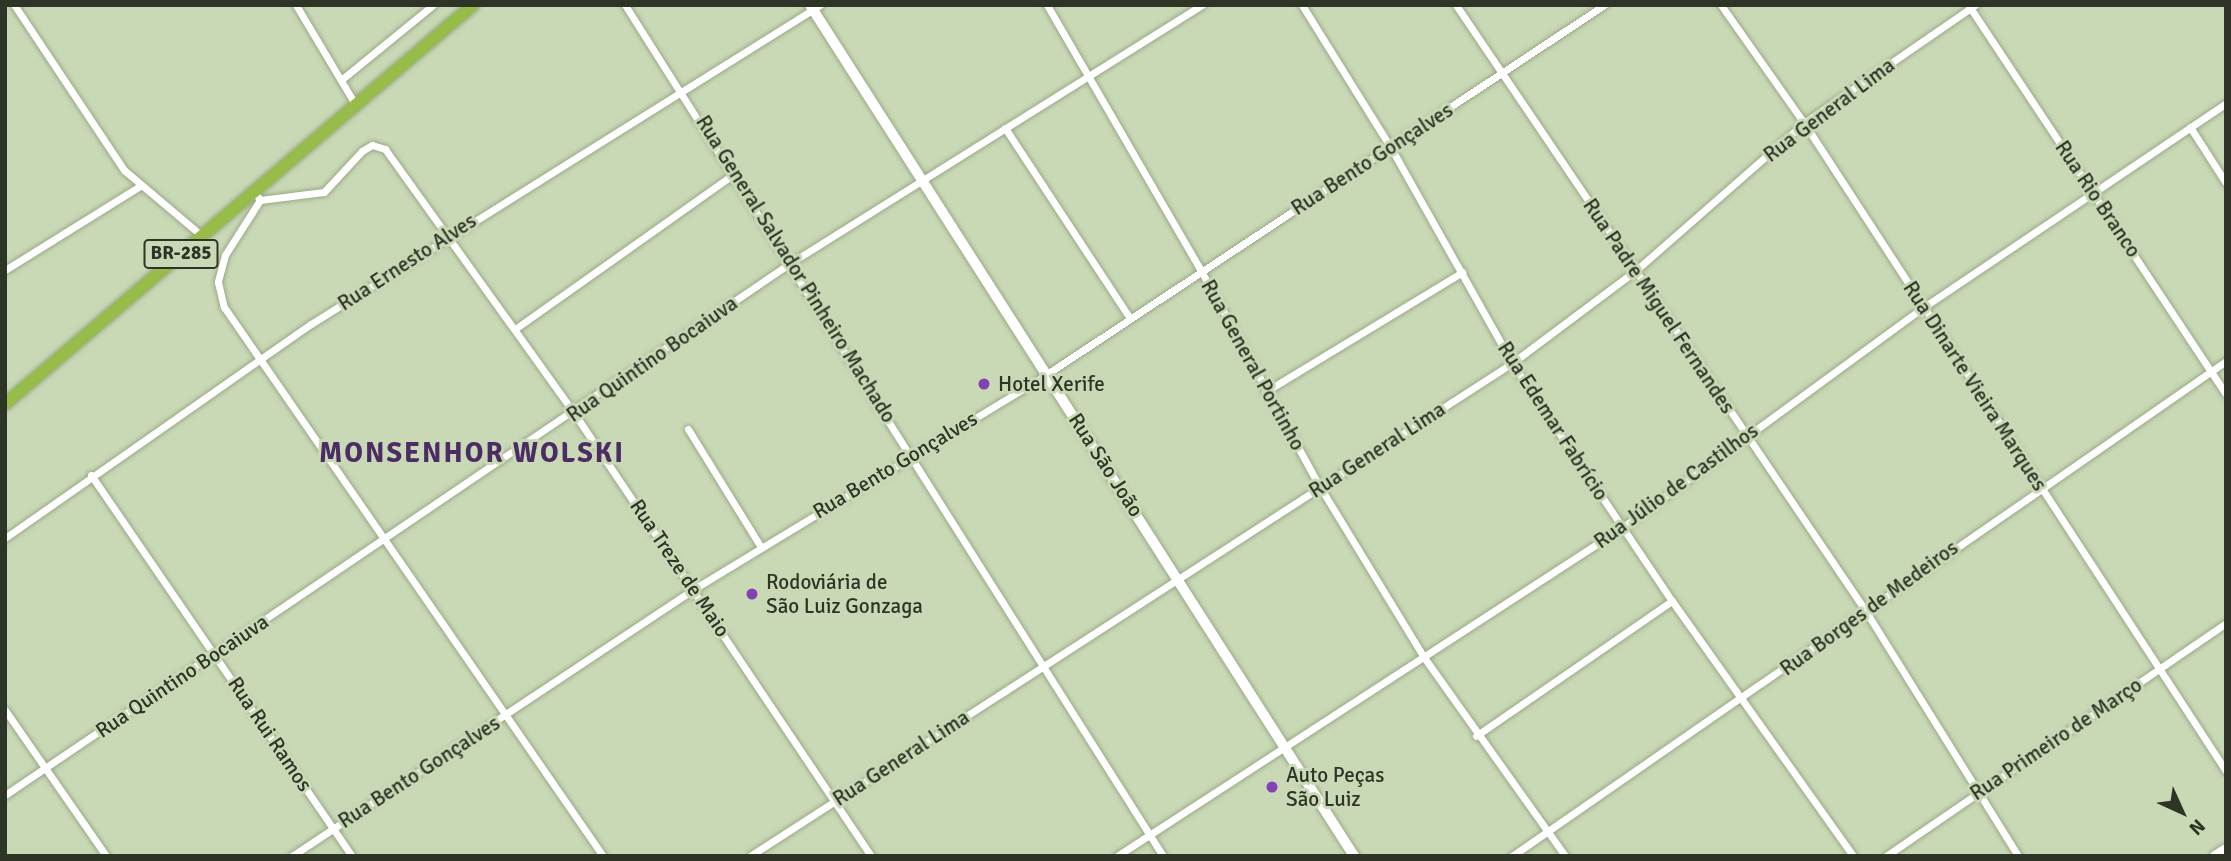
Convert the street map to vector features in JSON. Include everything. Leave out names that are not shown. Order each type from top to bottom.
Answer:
[{"type":"highway","name":"BR-285","points":[[5,404],[202,236],[257,196],[355,104],[474,5]]},
{"type":"main road","name":"Rua São João","points":[[815,7],[921,183],[1180,580],[1353,856]]},
{"type":"street","points":[[296,5],[355,104]]},
{"type":"street","points":[[341,80],[433,5]]},
{"type":"street","name":"Rua General Salvador Pinheiro Machado","points":[[625,5],[792,262],[1163,856]]},
{"type":"street","name":"Rua General Portinho","points":[[1047,5],[1200,269],[1265,392],[1320,487],[1423,656],[1476,736],[1565,856]]},
{"type":"street","name":"Rua Quintino Bocaiuva","points":[[5,795],[574,413],[792,262],[1005,128],[1090,78],[1202,5]]},
{"type":"street","name":"Rua Edemar Fabrício","points":[[1302,5],[1391,148],[1512,363],[1672,601],[1853,856]]},
{"type":"street","name":"Rua Padre Miguel Fernandes","points":[[1457,5],[1865,610],[2018,856]]},
{"type":"street","name":"Rua Bento Gonçalves","points":[[292,856],[694,589],[912,453],[1047,374],[1200,269],[1391,148],[1604,5]]},
{"type":"street","name":"Rua Dinarte Vieira Marques","points":[[1721,5],[1804,123],[2226,771]]},
{"type":"street","points":[[5,13],[16,6],[124,170],[202,236]]},
{"type":"street","name":"Rua General Lima","points":[[750,856],[1512,363],[1636,271],[1804,123],[1971,6]]},
{"type":"street","name":"Rua Rio Branco","points":[[1971,6],[2226,394]]},
{"type":"street","name":"Rua Ernesto Alves","points":[[5,538],[91,475],[260,359],[449,235],[815,7]]},
{"type":"street","name":"Rua Júlio de Castilhos","points":[[1117,856],[1623,527],[1924,307],[2226,103]]},
{"type":"street","points":[[2190,127],[2226,183]]},
{"type":"street","points":[[1005,128],[1129,317]]},
{"type":"street","name":"Rua Treze de Maio","points":[[257,196],[324,192],[362,151],[372,145],[385,149],[574,413],[871,856]]},
{"type":"street","points":[[515,329],[735,173]]},
{"type":"street","points":[[5,270],[140,186]]},
{"type":"street","points":[[257,196],[225,255],[218,282],[224,307],[603,856]]},
{"type":"street","points":[[1265,392],[1462,272]]},
{"type":"street","name":"Rua Borges de Medeiros","points":[[1512,856],[1741,700],[2040,486],[2226,361]]},
{"type":"street","points":[[688,429],[761,547]]},
{"type":"street","name":"Rua Rui Ramos","points":[[91,475],[352,856]]},
{"type":"street","points":[[1476,736],[1672,601]]},
{"type":"street","name":"Rua Primeiro de Março","points":[[1886,856],[2226,623]]},
{"type":"street","points":[[5,710],[106,856]]},
{"type":"street","points":[[2215,856],[2226,849]]},
{"type":"place","name":"Hotel Xerife","points":[[984,384]]},
{"type":"place","name":"Rodoviária de São Luiz Gonzaga","points":[[752,594]]},
{"type":"place","name":"Auto Peças São Luiz","points":[[1272,787]]},
{"type":"district","name":"MONSENHOR WOLSKI","points":[[472,453]]}]
